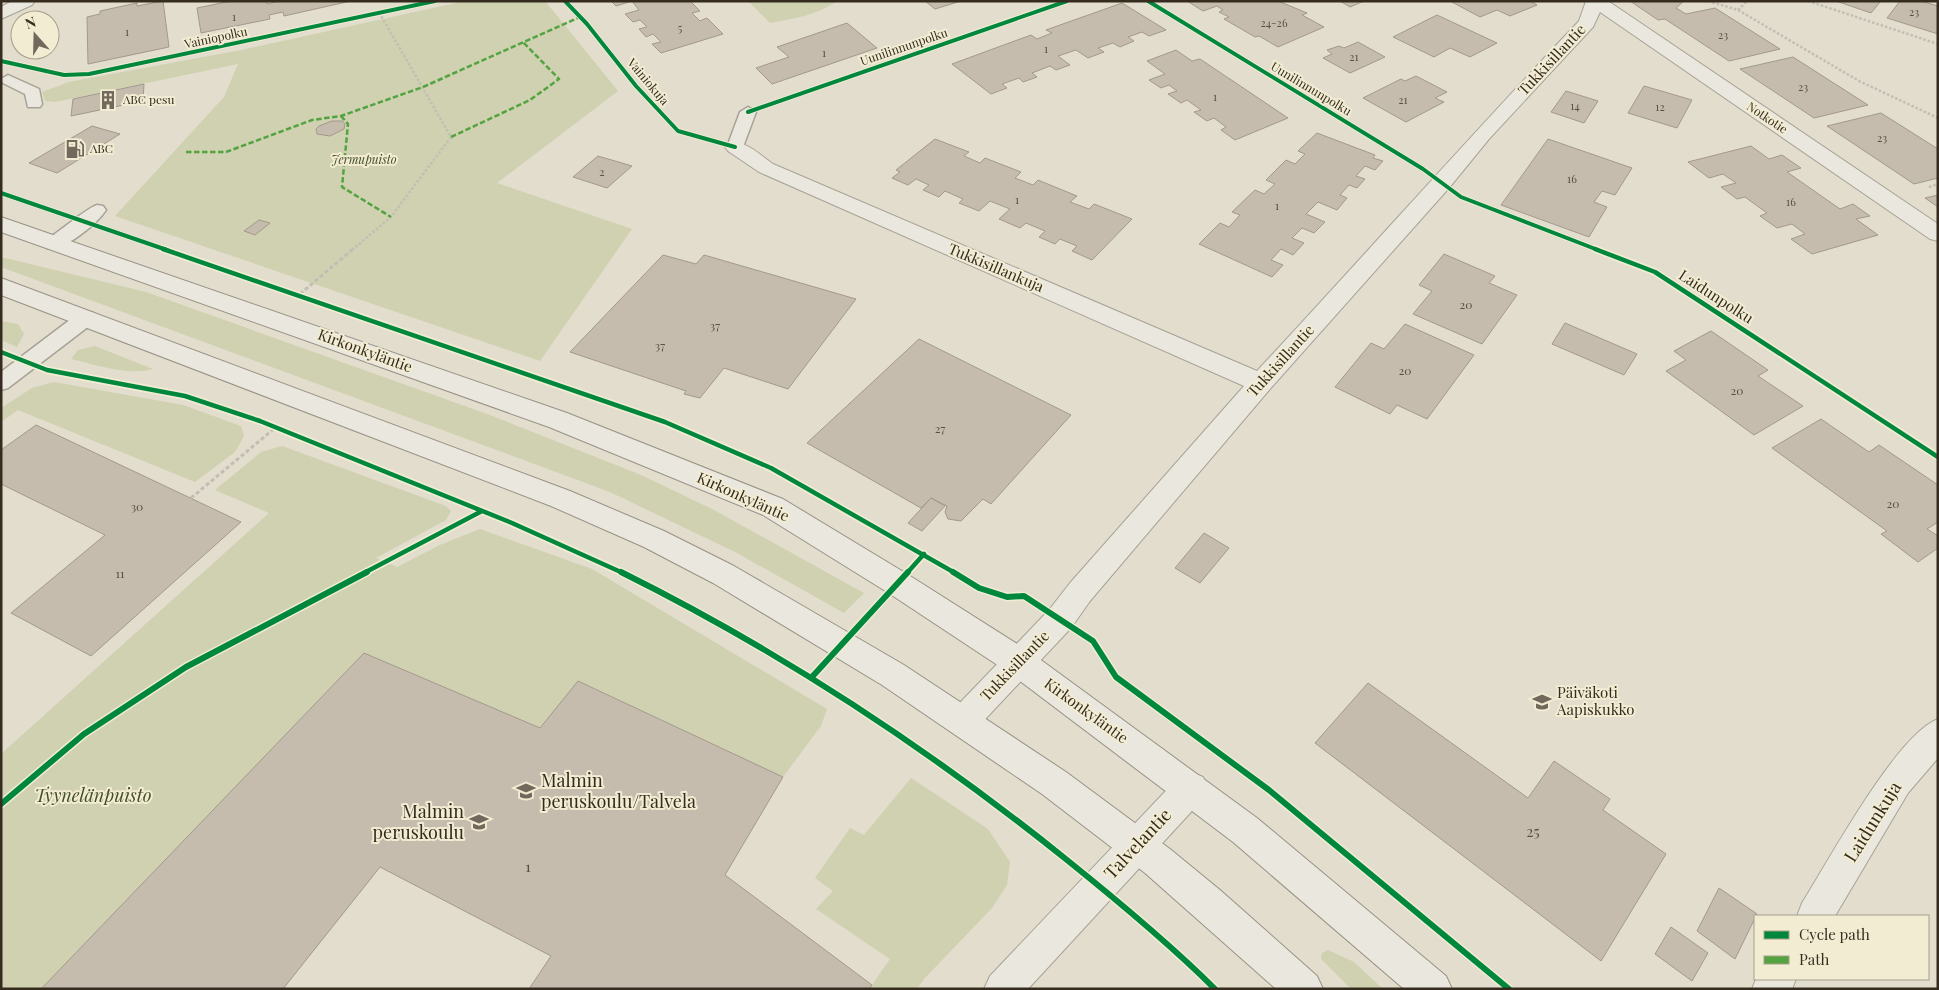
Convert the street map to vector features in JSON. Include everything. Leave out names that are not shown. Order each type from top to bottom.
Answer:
[{"type":"street","name":"Notkotie","points":[[1596,1],[1938,234]]},
{"type":"street","name":"Tukkisillantie","points":[[964,720],[1060,619],[1080,592],[1261,382],[1442,184],[1482,135],[1587,23],[1596,1]]},
{"type":"street","name":"Tukkisillankuja","points":[[735,146],[766,168],[1261,382]]},
{"type":"street","name":"Kirkonkyläntie","points":[[1,224],[53,244],[270,317],[558,420],[773,507],[897,583],[1019,662],[1245,830],[1433,989]]},
{"type":"street","points":[[1,286],[617,522],[715,570],[804,619],[964,720],[1060,786],[1136,844],[1197,894],[1304,989]]},
{"type":"street","name":"Laidunkuja","points":[[1816,915],[1896,782],[1938,734]]},
{"type":"street","name":"Talvelantie","points":[[1003,989],[1136,844],[1191,788]]},
{"type":"lane","points":[[3,80],[33,92],[34,104]]},
{"type":"lane","points":[[735,146],[748,112]]},
{"type":"lane","points":[[53,244],[85,222],[97,210]]},
{"type":"lane","points":[[1,383],[86,318]]},
{"type":"path","points":[[1708,1],[1738,10],[1860,81],[1938,118]]},
{"type":"path","points":[[1738,10],[1748,1]]},
{"type":"path","points":[[1808,1],[1938,44]]},
{"type":"path","points":[[370,16],[389,12]]},
{"type":"path","points":[[299,296],[391,217],[452,137],[380,14]]},
{"type":"path","points":[[289,292],[307,298]]},
{"type":"path","points":[[266,424],[285,431]]},
{"type":"path","points":[[191,498],[276,428]]},
{"type":"green space","name":"Jermupuisto","points":[[465,1],[545,1],[618,91],[497,183],[632,229],[540,361],[115,216],[224,97],[238,64],[55,102],[45,101],[42,92],[69,82],[241,50]]},
{"type":"green space","points":[[748,1],[836,2],[812,13],[770,23]]},
{"type":"green space","points":[[1,257],[146,292],[487,414],[641,475],[714,510],[864,593],[844,613],[737,553],[610,492],[1,267]]},
{"type":"green space","points":[[1,321],[18,324],[24,334],[17,347],[1,340]]},
{"type":"green space","points":[[95,346],[153,369],[143,371],[123,370],[101,367],[71,359],[78,350]]},
{"type":"green space","points":[[54,382],[183,405],[241,426],[244,436],[235,452],[195,482],[18,410],[1,422],[1,408],[32,388]]},
{"type":"green space","name":"Tyynelänpuisto","points":[[282,446],[446,506],[451,511],[446,520],[376,558],[397,567],[440,545],[480,529],[592,569],[827,709],[821,726],[783,777],[579,681],[540,728],[364,653],[41,989],[1,989],[1,754],[269,513],[215,490],[261,452]]},
{"type":"green space","points":[[911,778],[988,829],[1010,862],[1007,885],[992,908],[924,979],[917,989],[869,989],[890,959],[816,909],[833,891],[815,878],[850,828],[864,835]]},
{"type":"green space","points":[[1328,950],[1354,962],[1383,989],[1351,989],[1321,959],[1322,953]]},
{"type":"building","points":[[163,1],[169,47],[88,64],[87,17],[100,14],[100,11],[137,3],[137,6]]},
{"type":"building","points":[[231,1],[266,1],[267,4],[278,1],[351,1],[284,16],[283,12],[269,15],[270,19],[201,33],[197,8]]},
{"type":"building","points":[[611,1],[632,1],[616,6]]},
{"type":"building","points":[[632,1],[690,1],[700,11],[692,13],[700,21],[707,18],[723,34],[661,53],[652,44],[661,42],[653,34],[646,37],[639,29],[647,27],[640,20],[633,22],[625,14],[639,10]]},
{"type":"building","points":[[925,1],[961,1],[935,9]]},
{"type":"building","points":[[1187,1],[1278,1],[1307,13],[1302,15],[1324,27],[1278,47],[1259,36],[1255,37],[1224,19],[1229,17],[1219,12],[1223,10],[1217,6],[1203,11]]},
{"type":"building","points":[[1340,1],[1364,1],[1350,7]]},
{"type":"building","points":[[1450,1],[1530,1],[1537,5],[1510,16],[1497,10],[1480,17]]},
{"type":"building","points":[[1630,1],[1684,1],[1676,8],[1686,14],[1715,8],[1780,49],[1729,61],[1665,19],[1658,20]]},
{"type":"building","points":[[1836,1],[1881,1],[1871,13]]},
{"type":"building","points":[[1900,1],[1921,1],[1938,6],[1938,34],[1887,18]]},
{"type":"building","points":[[1122,3],[1166,30],[1149,36],[1142,32],[1128,37],[1134,41],[1120,47],[1113,43],[1098,48],[1104,52],[1088,58],[1076,50],[1058,56],[1070,65],[1056,70],[1050,66],[1032,73],[1037,77],[1023,82],[1019,78],[1002,84],[1007,88],[991,94],[952,64],[1031,35],[1037,39],[1052,33],[1046,30]]},
{"type":"building","points":[[1437,15],[1497,43],[1470,57],[1450,48],[1434,57],[1393,37]]},
{"type":"building","points":[[847,23],[877,48],[772,84],[756,68],[789,57],[777,47]]},
{"type":"building","points":[[1358,42],[1385,57],[1350,73],[1323,58],[1332,54],[1327,50],[1339,46],[1344,48]]},
{"type":"building","points":[[1176,50],[1192,61],[1200,59],[1288,118],[1235,140],[1221,130],[1226,127],[1214,118],[1207,121],[1194,112],[1201,110],[1187,100],[1181,103],[1168,94],[1177,91],[1169,85],[1161,88],[1149,80],[1165,74],[1147,61]]},
{"type":"building","points":[[1793,57],[1868,105],[1814,118],[1740,69]]},
{"type":"building","points":[[1416,76],[1447,92],[1435,98],[1444,102],[1406,122],[1363,98],[1401,79],[1405,81]]},
{"type":"building","name":"ABC pesu","points":[[144,84],[143,101],[71,116],[73,99]]},
{"type":"building","points":[[1644,86],[1692,100],[1677,128],[1628,113]]},
{"type":"building","points":[[1566,91],[1598,101],[1584,123],[1551,112]]},
{"type":"building","points":[[1881,113],[1938,149],[1938,178],[1914,184],[1827,126]]},
{"type":"building","points":[[332,121],[342,121],[345,124],[344,129],[330,136],[317,134],[316,129],[319,126]]},
{"type":"building","points":[[92,126],[120,134],[57,173],[29,163]]},
{"type":"building","points":[[1317,133],[1375,155],[1373,158],[1383,161],[1375,170],[1365,166],[1356,176],[1365,179],[1357,188],[1349,185],[1340,195],[1347,198],[1337,210],[1318,202],[1306,214],[1325,222],[1314,233],[1302,228],[1292,238],[1304,243],[1293,255],[1281,249],[1271,260],[1283,265],[1272,277],[1199,244],[1220,223],[1229,227],[1240,215],[1232,212],[1255,190],[1264,194],[1275,184],[1266,180],[1286,160],[1295,164],[1305,154],[1298,151]]},
{"type":"building","points":[[935,139],[969,152],[964,156],[980,163],[985,158],[1021,172],[1015,178],[1033,185],[1038,180],[1077,196],[1070,202],[1089,209],[1094,204],[1132,219],[1092,260],[1072,251],[1077,246],[1060,239],[1055,244],[1039,237],[1045,231],[1026,223],[1020,228],[999,219],[1010,209],[990,201],[979,211],[959,203],[963,199],[945,191],[939,197],[923,190],[929,185],[916,179],[908,185],[892,178],[900,172],[896,170]]},
{"type":"building","points":[[1548,139],[1632,168],[1615,195],[1602,191],[1594,202],[1607,207],[1589,237],[1501,205]]},
{"type":"building","points":[[1751,146],[1769,159],[1782,155],[1801,168],[1787,172],[1840,209],[1853,204],[1870,216],[1856,219],[1878,235],[1812,254],[1791,239],[1805,234],[1792,224],[1777,228],[1760,216],[1767,213],[1745,197],[1737,199],[1721,187],[1736,183],[1723,174],[1709,178],[1688,162]]},
{"type":"building","points":[[598,156],[632,166],[607,188],[573,177]]},
{"type":"building","points":[[1938,195],[1938,207],[1925,198]]},
{"type":"building","points":[[259,220],[270,223],[255,235],[244,231]]},
{"type":"building","points":[[1444,254],[1495,276],[1489,283],[1517,295],[1482,344],[1413,314],[1432,291],[1419,285]]},
{"type":"building","points":[[663,255],[696,264],[704,255],[856,299],[788,389],[724,368],[700,398],[684,394],[686,391],[570,352]]},
{"type":"building","points":[[1565,323],[1637,354],[1624,375],[1552,344]]},
{"type":"building","points":[[1405,324],[1474,355],[1427,419],[1397,405],[1390,414],[1335,387],[1371,343],[1384,349]]},
{"type":"building","points":[[1711,331],[1768,370],[1758,376],[1803,406],[1754,435],[1666,371],[1686,360],[1674,351]]},
{"type":"building","points":[[919,339],[1071,415],[991,504],[983,499],[961,521],[948,519],[945,512],[947,506],[931,498],[921,508],[807,443]]},
{"type":"building","points":[[1821,419],[1869,452],[1879,445],[1938,485],[1938,522],[1927,529],[1938,536],[1938,548],[1918,562],[1881,534],[1887,531],[1772,448]]},
{"type":"building","points":[[36,425],[241,522],[91,656],[11,613],[105,535],[1,484],[1,450]]},
{"type":"building","points":[[931,498],[945,506],[922,531],[908,523]]},
{"type":"building","points":[[1204,533],[1229,548],[1200,583],[1175,568]]},
{"type":"building","name":"Malmin peruskoulu/Talvela","points":[[364,653],[540,728],[578,681],[783,777],[725,875],[872,985],[869,989],[529,989],[551,956],[380,867],[283,989],[41,989]]},
{"type":"building","points":[[1368,683],[1528,798],[1554,761],[1610,799],[1603,810],[1666,854],[1601,961],[1315,743]]},
{"type":"building","points":[[1719,888],[1757,914],[1754,915],[1754,920],[1735,959],[1697,931]]},
{"type":"building","points":[[1671,927],[1708,953],[1692,981],[1655,954]]},
{"type":"marked path","points":[[186,152],[226,152],[312,120],[341,116],[423,87],[580,17]]},
{"type":"marked path","points":[[451,137],[530,100],[559,79],[523,42]]},
{"type":"marked path","points":[[341,116],[348,124],[342,187],[391,217]]},
{"type":"cycle path","name":"Vainiopolku","points":[[1,61],[64,75],[89,74],[435,1]]},
{"type":"cycle path","name":"Vainiokuja","points":[[565,1],[587,24],[636,86],[678,131],[735,147]]},
{"type":"cycle path","name":"Uunilinnunpolku","points":[[748,112],[1067,1]]},
{"type":"cycle path","name":"Uunilinnunpolku","points":[[1148,1],[1423,169],[1461,197],[1655,272],[1938,457]]},
{"type":"cycle path","points":[[1,193],[665,422],[771,468],[924,554],[979,588],[1007,597],[1024,596],[1093,641],[1116,677],[1269,790],[1509,989]]},
{"type":"cycle path","points":[[1,352],[47,370],[86,379],[185,396],[260,421],[343,453],[534,532],[664,593],[790,664],[851,702],[970,785],[1028,829],[1134,916],[1184,959],[1215,989]]},
{"type":"cycle path","points":[[1,804],[84,734],[186,667],[482,511]]},
{"type":"cycle path","points":[[811,678],[924,554]]},
{"type":"place","name":"ABC pesu","points":[[108,100]]},
{"type":"place","name":"ABC","points":[[75,149]]},
{"type":"place","name":"Päiväkoti Aapiskukko","points":[[1542,702]]},
{"type":"place","name":"Malmin peruskoulu/Talvela","points":[[526,791]]},
{"type":"place","name":"Malmin peruskoulu","points":[[479,822]]}]
